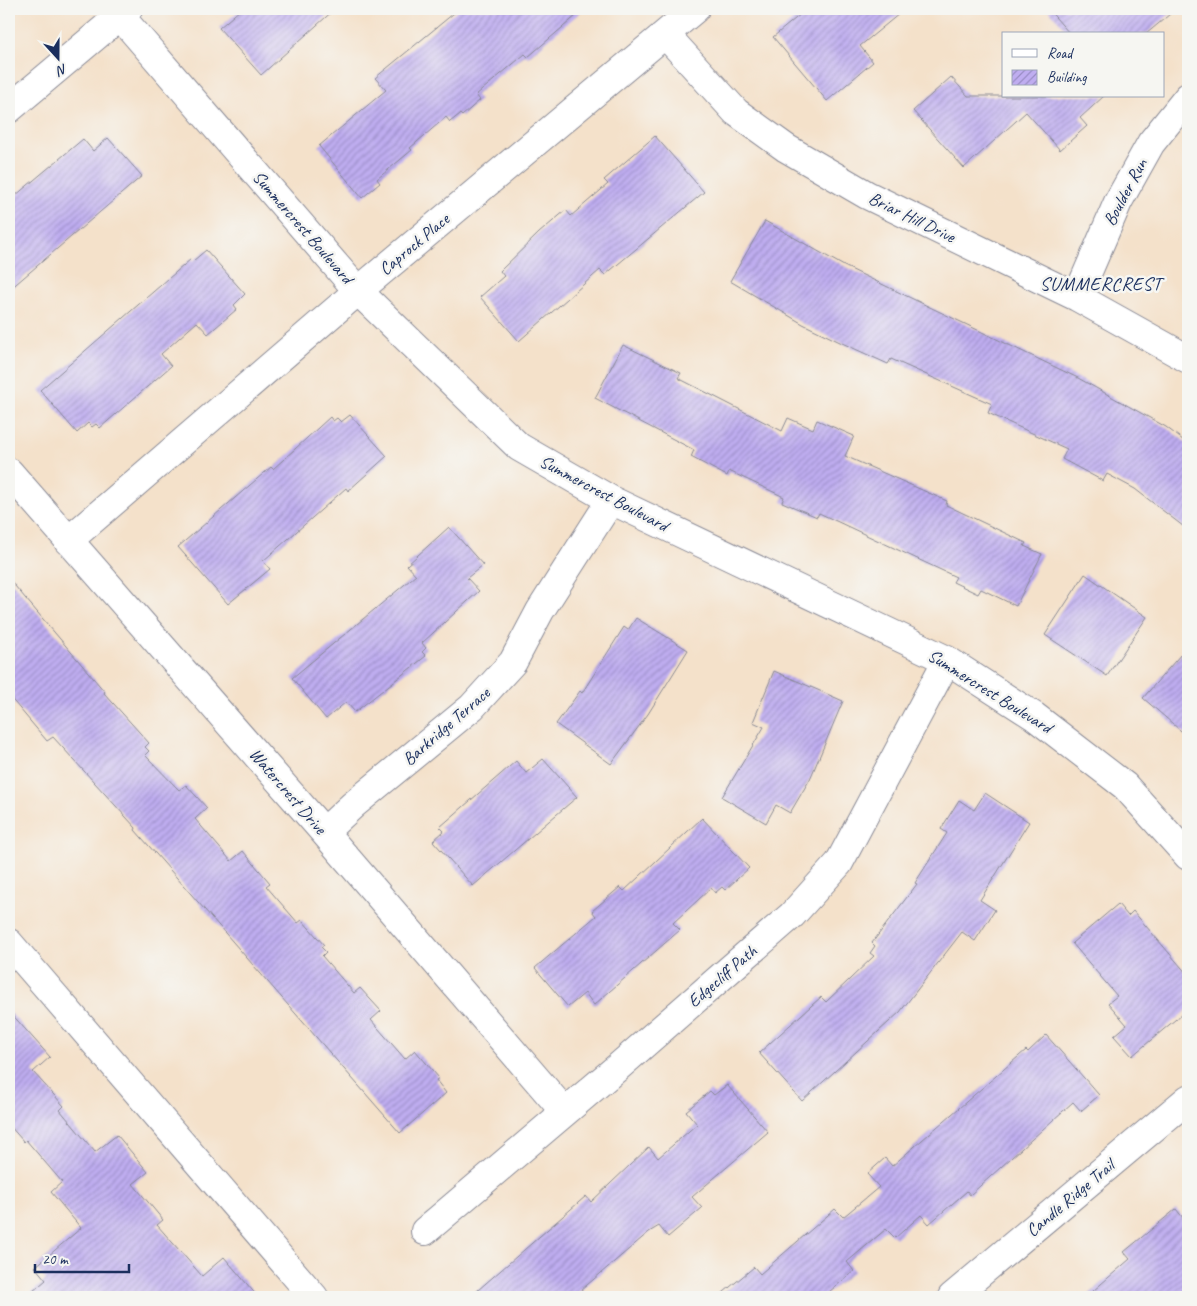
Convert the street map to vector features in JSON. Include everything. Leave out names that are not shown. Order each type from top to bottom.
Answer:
[{"type":"street","name":"Caprock Place","points":[[68,541],[358,290],[695,9]]},
{"type":"street","points":[[9,109],[121,11]]},
{"type":"street","name":"Summercrest Boulevard","points":[[121,11],[358,290],[519,447],[611,500],[947,660],[1034,716],[1125,786],[1188,856]]},
{"type":"street","name":"Briar Hill Drive","points":[[665,34],[736,112],[786,148],[867,195],[1077,297],[1188,359]]},
{"type":"street","name":"Boulder Run","points":[[1077,297],[1118,202],[1151,143],[1188,97]]},
{"type":"street","name":"Watercrest Drive","points":[[9,472],[324,832],[564,1111]]},
{"type":"street","name":"Barkridge Terrace","points":[[324,832],[353,804],[472,707],[514,662],[540,610],[611,500]]},
{"type":"street","name":"Edgecliff Path","points":[[424,1231],[792,915],[839,863],[947,660]]},
{"type":"street","points":[[9,943],[314,1297]]},
{"type":"street","name":"Candle Ridge Trail","points":[[952,1297],[1188,1099]]},
{"type":"building","points":[[241,9],[335,9],[261,75],[219,28]]},
{"type":"building","points":[[459,9],[584,9],[528,57],[525,54],[476,95],[480,100],[462,116],[460,114],[450,122],[446,117],[410,148],[412,150],[377,179],[380,183],[362,198],[319,146],[386,90],[375,78]]},
{"type":"building","points":[[807,9],[905,9],[860,46],[873,62],[827,101],[773,37]]},
{"type":"building","points":[[1048,9],[1176,9],[1148,32],[1068,32]]},
{"type":"building","points":[[951,77],[968,96],[1102,98],[1080,118],[1087,126],[1060,150],[1026,112],[964,168],[913,111]]},
{"type":"building","points":[[655,136],[704,192],[605,275],[600,270],[519,341],[480,297],[504,276],[500,271],[539,233],[566,210],[571,216],[608,184],[604,180]]},
{"type":"building","points":[[108,138],[142,176],[9,290],[9,201],[83,139],[93,151]]},
{"type":"building","points":[[765,221],[844,266],[1078,378],[1166,427],[1188,444],[1188,530],[1135,489],[1107,474],[1103,481],[1062,459],[1067,449],[988,413],[992,404],[891,359],[888,364],[842,343],[803,324],[730,281]]},
{"type":"building","points":[[206,250],[245,294],[234,305],[237,309],[208,334],[197,322],[161,354],[171,366],[100,428],[96,424],[92,427],[88,423],[77,433],[40,390],[191,259],[193,261]]},
{"type":"building","points":[[623,345],[681,373],[678,378],[782,431],[788,418],[813,429],[817,420],[854,436],[845,456],[947,501],[946,505],[1026,543],[1024,546],[1042,554],[1016,606],[981,589],[978,594],[953,582],[956,577],[819,513],[817,517],[782,502],[784,497],[729,471],[727,476],[691,457],[694,450],[595,398]]},
{"type":"building","points":[[350,415],[387,456],[348,491],[346,488],[263,561],[270,569],[228,604],[178,547],[271,467],[273,469],[330,417],[333,421],[337,418],[341,422]]},
{"type":"building","points":[[449,527],[483,565],[467,578],[479,591],[422,643],[426,648],[422,652],[426,656],[355,712],[346,702],[326,719],[292,678],[416,575],[407,565]]},
{"type":"building","points":[[1085,574],[1147,617],[1107,676],[1045,635]]},
{"type":"building","points":[[9,579],[104,693],[149,743],[145,747],[149,751],[145,755],[179,790],[186,785],[207,808],[195,819],[231,861],[243,851],[270,883],[266,886],[298,923],[302,920],[324,945],[321,947],[326,952],[322,956],[354,993],[360,988],[381,1011],[371,1020],[405,1059],[415,1050],[439,1078],[436,1080],[446,1093],[400,1133],[135,830],[136,828],[53,737],[47,741],[9,696]]},
{"type":"building","points":[[636,618],[688,650],[648,714],[611,764],[556,724],[580,691],[582,693],[624,627],[628,630]]},
{"type":"building","points":[[1188,646],[1188,737],[1143,698]]},
{"type":"building","points":[[774,671],[843,701],[810,779],[790,813],[776,805],[766,823],[722,797],[764,727],[753,722]]},
{"type":"building","points":[[543,759],[577,797],[473,886],[433,841],[444,831],[440,827],[516,761],[526,773]]},
{"type":"building","points":[[985,793],[1029,822],[980,900],[995,910],[975,941],[962,932],[900,1012],[802,1101],[759,1053],[821,997],[826,1002],[874,956],[870,953],[875,946],[872,943],[917,884],[915,883],[947,833],[941,829],[959,800],[974,810]]},
{"type":"building","points":[[702,818],[749,868],[725,890],[722,887],[715,893],[711,888],[673,923],[680,930],[594,1005],[585,993],[568,1007],[535,968],[596,916],[592,911],[620,887],[624,891]]},
{"type":"building","points":[[1118,904],[1128,916],[1133,911],[1188,975],[1188,1009],[1132,1056],[1114,1036],[1127,1025],[1108,1003],[1117,996],[1072,943]]},
{"type":"building","points":[[9,1011],[50,1057],[33,1072],[64,1106],[60,1110],[95,1152],[117,1135],[148,1172],[133,1184],[163,1220],[157,1225],[202,1276],[224,1257],[258,1297],[26,1297],[46,1280],[35,1267],[81,1228],[51,1192],[62,1182],[26,1140],[24,1142],[9,1125]]},
{"type":"building","points":[[1046,1035],[1099,1095],[1081,1111],[1073,1102],[970,1195],[967,1191],[929,1224],[921,1215],[895,1238],[886,1229],[847,1262],[854,1271],[823,1297],[718,1297],[754,1267],[760,1274],[835,1209],[843,1217],[879,1187],[867,1174],[885,1158],[892,1166],[1026,1050],[1028,1052]]},
{"type":"building","points":[[727,1085],[768,1132],[692,1197],[702,1208],[668,1237],[659,1226],[649,1232],[573,1297],[470,1297],[586,1196],[591,1202],[649,1147],[658,1158],[697,1124],[686,1111],[710,1091],[714,1095]]},
{"type":"building","points":[[1176,1209],[1188,1224],[1188,1297],[1086,1297],[1130,1259],[1124,1252]]},
{"type":"district","name":"SUMMERCREST","points":[[1101,283]]}]
